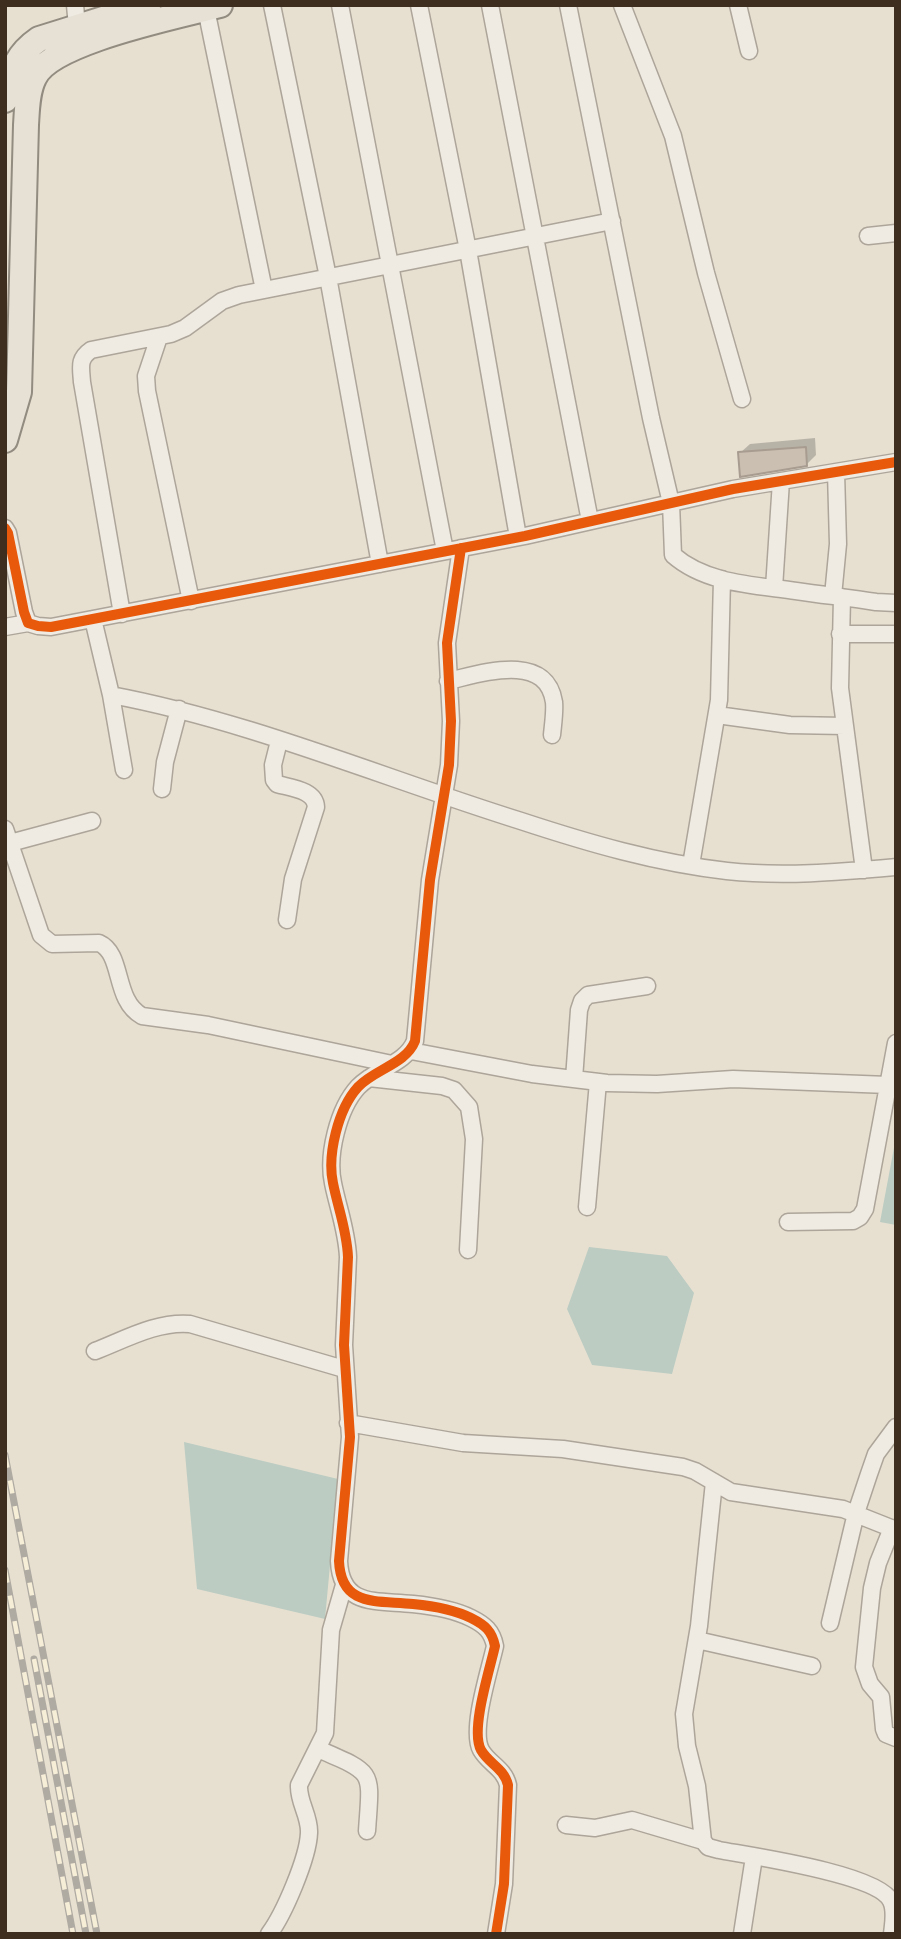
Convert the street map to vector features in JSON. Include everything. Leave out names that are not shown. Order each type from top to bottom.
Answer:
[{"type":"main road","points":[[5,100],[14,66],[25,48],[76,16],[148,5]]},
{"type":"main road","points":[[5,439],[19,392],[26,125],[28,96],[34,76],[58,54],[97,38],[213,7]]},
{"type":"street","points":[[272,5],[328,277],[380,564]]},
{"type":"street","points":[[340,5],[453,550],[447,643],[451,720],[449,765],[430,880],[418,1029],[411,1051],[358,1087],[346,1106],[339,1125],[331,1170],[347,1243],[344,1369],[349,1457],[340,1575],[344,1586],[359,1598],[452,1610],[489,1629],[493,1637],[495,1646],[478,1726],[478,1740],[482,1750],[506,1775],[508,1785],[504,1884],[495,1934]]},
{"type":"street","points":[[419,5],[468,250],[518,537]]},
{"type":"street","points":[[490,5],[590,521]]},
{"type":"street","points":[[568,5],[651,418],[671,503],[673,555],[692,568],[722,579],[837,597],[896,603]]},
{"type":"street","points":[[622,5],[673,136],[706,273],[742,398]]},
{"type":"street","points":[[738,5],[750,51]]},
{"type":"street","points":[[213,7],[264,290]]},
{"type":"street","points":[[122,614],[80,364],[83,356],[91,350],[159,337],[185,327],[222,301],[264,290],[612,221]]},
{"type":"street","points":[[868,236],[896,233]]},
{"type":"street","points":[[159,337],[146,376],[147,391],[191,601]]},
{"type":"street","points":[[5,627],[29,623],[51,627],[122,614],[518,537],[781,481],[896,462]]},
{"type":"street","points":[[836,472],[840,688],[864,870]]},
{"type":"street","points":[[774,588],[781,481]]},
{"type":"street","points":[[5,528],[24,612],[29,623]]},
{"type":"street","points":[[691,865],[717,715],[722,579]]},
{"type":"street","points":[[93,619],[111,695],[124,769]]},
{"type":"street","points":[[840,634],[896,634]]},
{"type":"street","points":[[448,681],[505,670],[532,672],[551,693],[554,711],[552,735]]},
{"type":"street","points":[[111,695],[179,709],[444,797],[619,851],[691,865],[759,873],[823,873],[896,867]]},
{"type":"street","points":[[162,789],[165,762],[179,709]]},
{"type":"street","points":[[717,715],[774,724],[845,726]]},
{"type":"street","points":[[279,741],[274,780],[277,784],[312,796],[316,800],[293,879],[287,920]]},
{"type":"street","points":[[92,821],[8,836],[41,935],[52,944],[104,945],[115,965],[125,1000],[133,1011],[142,1016],[208,1025],[392,1064]]},
{"type":"street","points":[[574,1079],[582,1001],[588,995],[599,992],[647,986]]},
{"type":"street","points":[[788,1222],[853,1221],[860,1217],[865,1209],[896,1043]]},
{"type":"street","points":[[411,1051],[531,1074],[598,1082],[657,1084],[733,1079],[888,1085]]},
{"type":"street","points":[[369,1078],[442,1086],[454,1090],[469,1107],[474,1139],[468,1250]]},
{"type":"street","points":[[587,1207],[598,1082]]},
{"type":"street","points":[[94,1351],[163,1326],[179,1323],[344,1369]]},
{"type":"street","points":[[348,1423],[463,1443],[563,1449],[647,1460],[695,1471],[731,1492],[856,1513],[894,1529],[878,1563],[872,1588],[864,1667],[870,1684],[881,1697],[886,1734],[896,1738]]},
{"type":"street","points":[[830,1623],[856,1513],[876,1454],[896,1427]]},
{"type":"street","points":[[703,1841],[698,1786],[685,1731],[687,1689],[697,1640],[707,1562],[713,1482]]},
{"type":"street","points":[[269,1934],[290,1896],[308,1842],[310,1830],[298,1795],[299,1785],[325,1733],[331,1630],[344,1586]]},
{"type":"street","points":[[697,1640],[812,1666]]},
{"type":"street","points":[[318,1749],[353,1764],[366,1773],[370,1793],[367,1831]]},
{"type":"street","points":[[566,1825],[595,1828],[632,1820],[703,1841],[708,1847],[719,1850],[858,1880],[887,1895],[893,1907],[892,1934]]},
{"type":"street","points":[[742,1934],[754,1857]]},
{"type":"shaded area","points":[[896,1137],[896,1225],[880,1222]]},
{"type":"shaded area","points":[[589,1247],[667,1256],[694,1293],[672,1374],[592,1365],[567,1309]]},
{"type":"shaded area","points":[[184,1442],[338,1479],[325,1619],[197,1589]]},
{"type":"building","points":[[806,447],[807,466],[740,477],[738,452]]},
{"type":"railway","points":[[5,1455],[97,1934]]},
{"type":"railway","points":[[5,1570],[73,1934]]},
{"type":"railway","points":[[34,1659],[86,1934]]},
{"type":"cycle path","points":[[5,528],[28,623],[51,627],[525,536],[733,489],[896,462]]},
{"type":"cycle path","points":[[461,548],[447,643],[451,721],[449,765],[430,880],[415,1041],[405,1055],[358,1087],[345,1107],[333,1146],[333,1183],[348,1257],[344,1345],[350,1437],[339,1561],[346,1587],[364,1599],[457,1612],[480,1623],[492,1636],[495,1646],[479,1714],[478,1741],[481,1750],[503,1774],[508,1785],[504,1884],[496,1934]]}]
